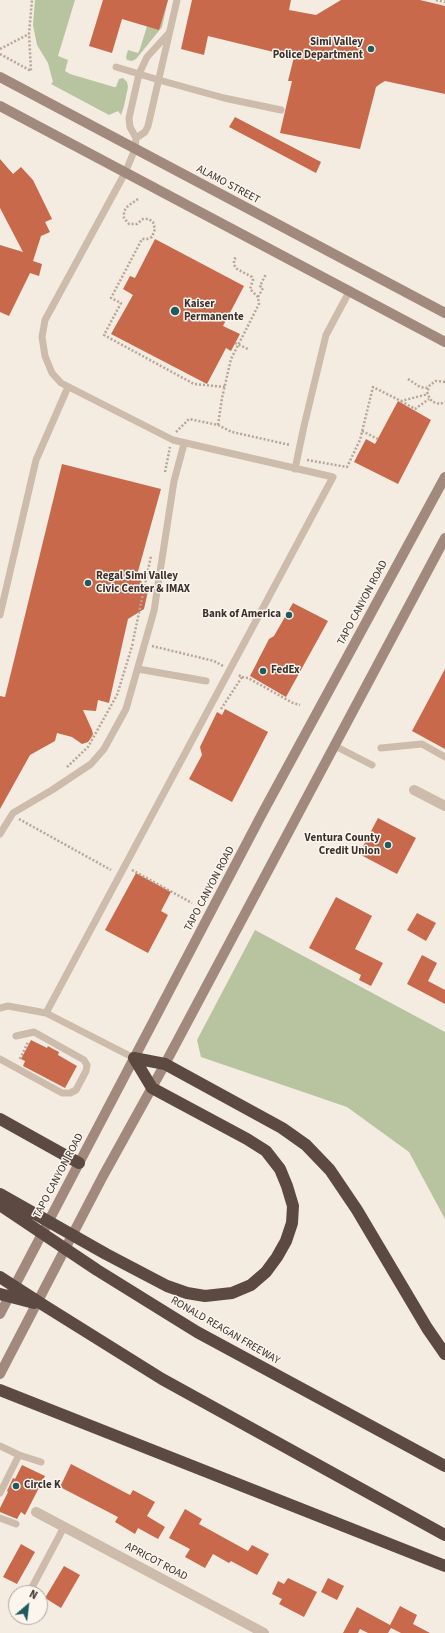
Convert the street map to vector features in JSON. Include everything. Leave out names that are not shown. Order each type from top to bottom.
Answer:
[{"type":"highway","points":[[134,1058],[165,1064],[282,1128],[306,1145],[330,1170],[357,1210],[427,1328],[445,1354]]},
{"type":"highway","points":[[0,1194],[17,1210],[167,1286],[187,1293],[205,1296],[232,1293],[251,1285],[266,1272],[286,1241],[292,1223],[293,1206],[280,1168],[266,1151],[247,1139],[152,1088],[134,1058]]},
{"type":"highway","points":[[0,1119],[79,1163]]},
{"type":"highway","name":"RONALD REAGAN FREEWAY","points":[[0,1205],[17,1210],[97,1270],[197,1332],[445,1466]]},
{"type":"highway","points":[[0,1277],[162,1379],[445,1535]]},
{"type":"highway","points":[[0,1294],[44,1306]]},
{"type":"highway","points":[[0,1390],[445,1566]]},
{"type":"main road","name":"ALAMO STREET","points":[[0,77],[445,313]]},
{"type":"main road","points":[[0,106],[445,342]]},
{"type":"main road","name":"TAPO CANYON ROAD","points":[[0,1314],[264,812],[445,477]]},
{"type":"main road","points":[[0,1374],[103,1176],[165,1064],[445,538]]},
{"type":"street","points":[[414,790],[445,806]]},
{"type":"street","name":"APRICOT ROAD","points":[[36,1512],[264,1633]]},
{"type":"lane","points":[[136,138],[145,132],[148,126],[177,0]]},
{"type":"lane","points":[[46,1013],[333,477],[184,444],[173,440],[60,383],[52,374],[45,356],[42,337],[45,320],[125,173],[135,149],[136,138],[130,127],[129,118],[139,74],[147,57],[169,32]]},
{"type":"lane","points":[[116,66],[159,80],[224,98],[281,110]]},
{"type":"lane","points":[[295,469],[326,335],[349,292]]},
{"type":"lane","points":[[0,615],[36,460],[68,387]]},
{"type":"lane","points":[[0,834],[13,813],[52,790],[91,764],[104,749],[126,709],[154,611],[174,481],[184,444]]},
{"type":"lane","points":[[138,669],[206,681]]},
{"type":"lane","points":[[381,748],[422,744],[445,757]]},
{"type":"lane","points":[[335,746],[372,765]]},
{"type":"lane","points":[[0,1008],[8,1006],[46,1013],[134,1058]]},
{"type":"lane","points":[[0,1059],[62,1093],[73,1092],[76,1090],[86,1071],[86,1062],[84,1060],[34,1032],[16,1036]]},
{"type":"lane","points":[[0,1446],[41,1462]]},
{"type":"lane","points":[[0,1493],[20,1455]]},
{"type":"lane","points":[[0,1518],[16,1524]]},
{"type":"lane","points":[[33,1585],[64,1527]]},
{"type":"path","points":[[0,54],[31,71],[29,34],[32,0]]},
{"type":"path","points":[[436,0],[445,2]]},
{"type":"path","points":[[0,49],[29,34]]},
{"type":"path","points":[[138,199],[124,211],[124,218],[129,224],[136,224],[142,219],[149,219],[153,222],[155,228],[152,236],[147,239],[142,239],[111,298],[121,303],[104,335],[194,384],[224,387]]},
{"type":"path","points":[[258,297],[263,288],[260,286],[266,274]]},
{"type":"path","points":[[235,342],[248,349]]},
{"type":"path","points":[[408,379],[420,387],[428,388]]},
{"type":"path","points":[[445,382],[436,381],[428,388],[430,399],[436,403],[445,402]]},
{"type":"path","points":[[218,425],[232,432],[288,443],[306,459],[347,468],[360,440],[373,387],[415,409],[430,399]]},
{"type":"path","points":[[401,401],[428,394]]},
{"type":"path","points":[[362,431],[378,439]]},
{"type":"path","points":[[61,770],[88,747],[117,695],[134,641],[214,661],[242,677],[248,678],[293,703],[300,705]]},
{"type":"path","points":[[218,709],[222,709],[242,677]]},
{"type":"path","points":[[13,813],[21,821],[128,878],[135,865]]},
{"type":"path","points":[[132,870],[192,903]]},
{"type":"path","points":[[24,1063],[19,1060],[32,1036],[42,1042],[44,1038]]},
{"type":"green space","points":[[35,0],[75,0],[58,56],[68,60],[65,71],[70,74],[114,87],[116,87],[119,79],[123,78],[127,82],[128,87],[121,115],[118,111],[109,115],[51,84],[53,82],[48,63],[37,45],[33,25]]},
{"type":"green space","points":[[155,0],[168,0],[162,27],[136,59],[132,61],[127,60],[126,57],[128,50],[138,53],[140,49]]},
{"type":"green space","points":[[255,930],[445,1032],[445,1219],[409,1152],[347,1107],[201,1057],[197,1040]]},
{"type":"building","points":[[103,0],[168,0],[159,30],[122,19],[112,53],[89,46]]},
{"type":"building","name":"Simi Valley Police Department","points":[[192,0],[291,0],[289,10],[316,15],[341,0],[420,0],[445,6],[445,94],[385,81],[380,84],[376,87],[360,149],[280,133],[292,81],[288,81],[294,57],[208,36],[204,55],[181,49]]},
{"type":"building","points":[[235,117],[321,162],[316,173],[229,127]]},
{"type":"building","points":[[0,159],[13,174],[21,167],[33,180],[52,219],[45,222],[50,232],[41,236],[33,261],[42,264],[39,276],[30,273],[9,316],[0,312],[0,245],[23,252],[0,208]]},
{"type":"building","points":[[155,239],[244,286],[223,326],[240,334],[231,351],[226,348],[207,384],[111,334],[133,295],[123,289],[130,276],[135,278]]},
{"type":"building","points":[[398,401],[431,420],[398,484],[354,462],[366,439],[375,444]]},
{"type":"building","name":"Regal Simi Valley Civic Center & IMAX","points":[[62,464],[161,489],[137,575],[148,591],[144,609],[128,619],[109,703],[98,700],[96,711],[83,710],[92,730],[93,734],[91,738],[88,742],[82,744],[72,737],[57,733],[55,741],[30,755],[0,809],[0,696],[5,697]]},
{"type":"building","points":[[293,603],[328,621],[286,697],[250,676],[269,639],[274,636]]},
{"type":"building","points":[[445,669],[445,749],[412,731]]},
{"type":"building","points":[[225,709],[268,732],[232,802],[189,779],[202,755],[200,747],[217,712],[222,715]]},
{"type":"building","points":[[378,818],[416,838],[397,874],[359,854]]},
{"type":"building","points":[[136,873],[171,892],[161,911],[168,915],[148,953],[105,930]]},
{"type":"building","points":[[336,897],[372,916],[355,949],[383,963],[371,986],[359,980],[361,975],[309,948]]},
{"type":"building","points":[[417,913],[436,923],[426,941],[407,930]]},
{"type":"building","points":[[422,955],[437,963],[428,981],[445,990],[445,1004],[407,984]]},
{"type":"building","points":[[31,1040],[59,1052],[58,1055],[77,1066],[65,1088],[23,1066],[25,1061],[21,1059]]},
{"type":"building","points":[[71,1464],[130,1495],[133,1490],[155,1502],[147,1516],[165,1527],[158,1539],[138,1528],[135,1534],[115,1522],[118,1517],[60,1487]]},
{"type":"building","points":[[22,1465],[45,1476],[25,1515],[21,1512],[17,1519],[0,1512],[0,1508],[13,1478],[15,1479]]},
{"type":"building","points":[[185,1509],[202,1519],[199,1524],[248,1551],[252,1545],[269,1554],[257,1575],[231,1561],[229,1563],[213,1554],[205,1568],[185,1557],[190,1549],[169,1538]]},
{"type":"building","points":[[21,1544],[35,1552],[17,1584],[3,1577]]},
{"type":"building","points":[[64,1566],[80,1575],[61,1608],[48,1600],[48,1593]]},
{"type":"building","points":[[288,1578],[317,1592],[304,1617],[279,1604],[282,1599],[272,1594],[278,1581],[284,1584]]},
{"type":"building","points":[[328,1578],[344,1586],[337,1600],[321,1592]]},
{"type":"building","points":[[400,1606],[417,1615],[413,1624],[430,1633],[401,1633],[391,1628],[388,1633],[368,1633],[360,1629],[358,1633],[343,1633],[357,1607],[390,1625]]},
{"type":"place","name":"Simi Valley Police Department","points":[[371,49]]},
{"type":"place","name":"Kaiser Permanente","points":[[175,311]]},
{"type":"place","name":"Regal Simi Valley Civic Center & IMAX","points":[[88,583]]},
{"type":"place","name":"Bank of America","points":[[289,615]]},
{"type":"place","name":"FedEx","points":[[263,671]]},
{"type":"place","name":"Ventura County Credit Union","points":[[388,845]]},
{"type":"place","name":"Circle K","points":[[16,1486]]}]
